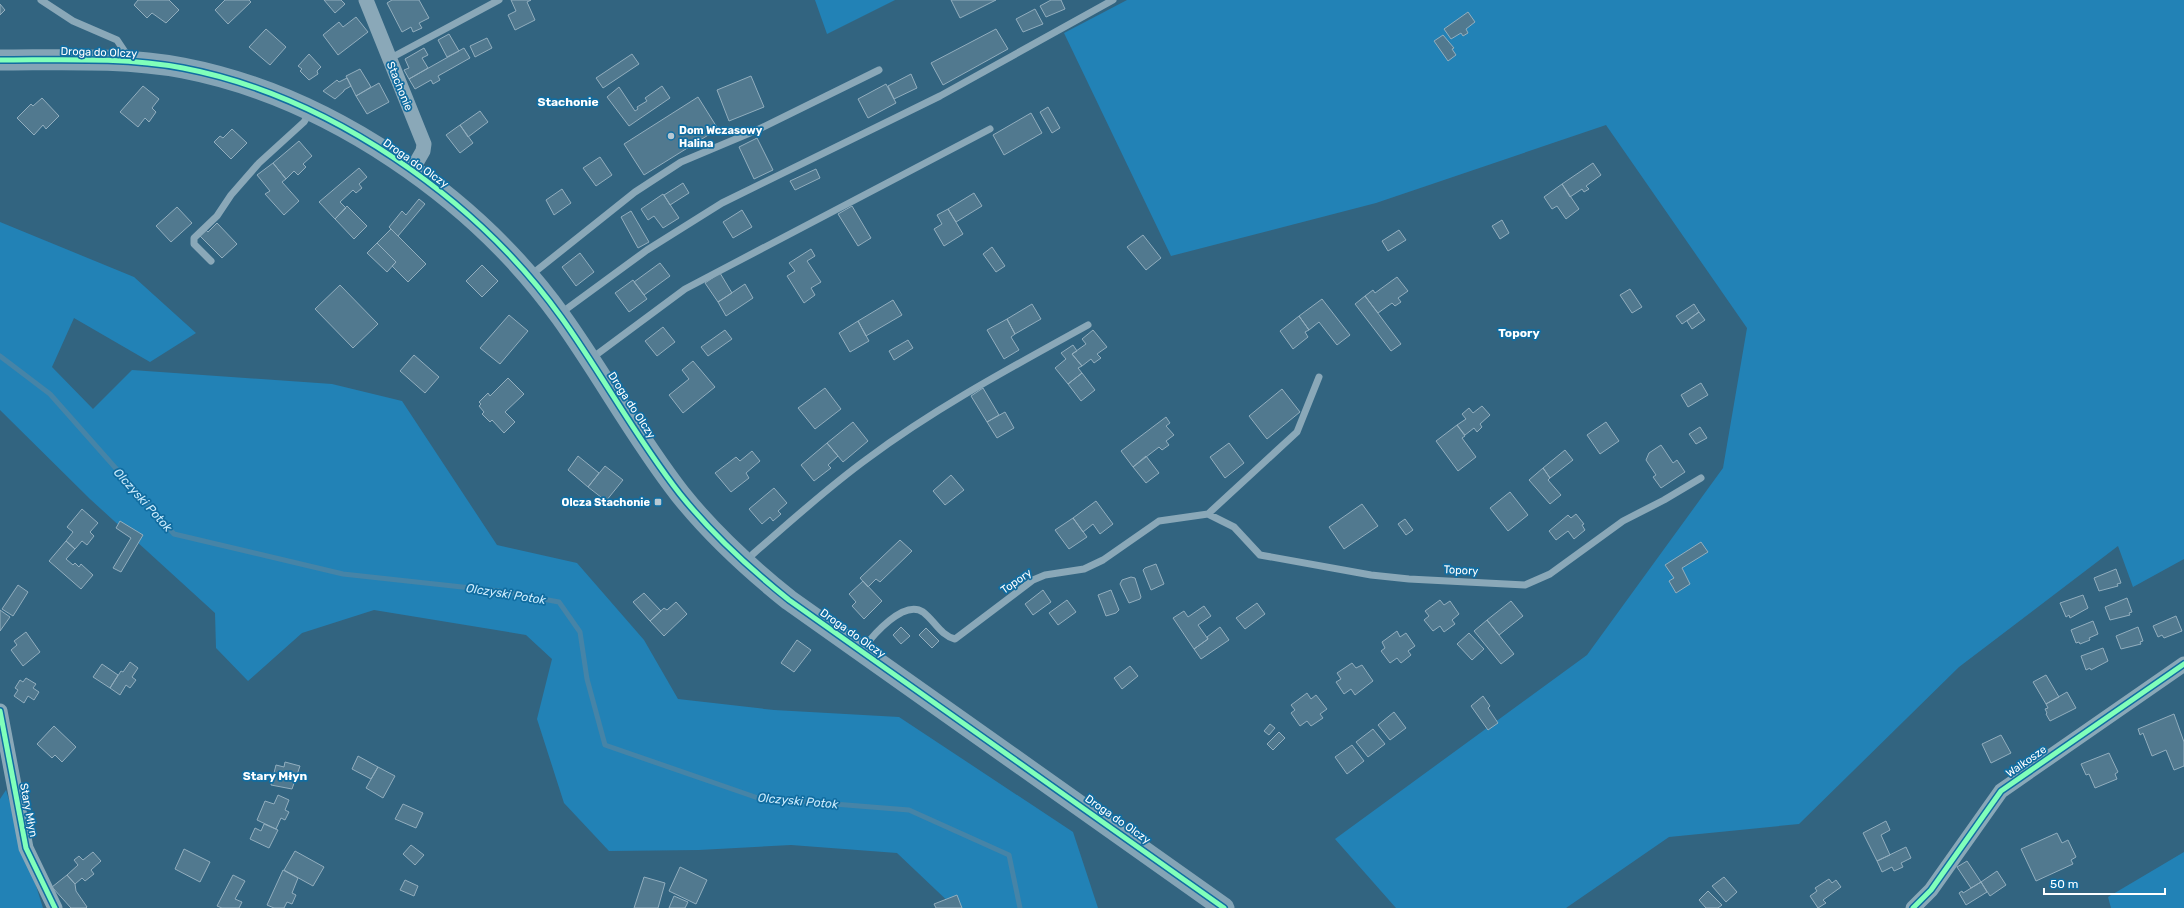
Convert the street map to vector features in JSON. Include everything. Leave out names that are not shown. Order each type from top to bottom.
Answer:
[{"type":"street","name":"Stachonie","points":[[366,0],[424,144],[423,151],[412,170]]},
{"type":"street","name":"Droga do Olczy","points":[[0,60],[125,62],[180,68],[226,78],[267,93],[310,112],[366,141],[412,170],[477,222],[529,276],[560,315],[652,455],[678,491],[746,564],[789,600],[1224,908]]},
{"type":"street","name":"Walkosze","points":[[1913,908],[1931,890],[2001,791],[2184,664]]},
{"type":"street","name":"Stary Młyn","points":[[0,711],[26,848],[55,908]]},
{"type":"lane","points":[[41,0],[68,18],[117,40],[125,52],[125,62]]},
{"type":"lane","points":[[389,59],[499,0]]},
{"type":"lane","points":[[560,315],[647,250],[722,202],[940,96],[1113,0]]},
{"type":"lane","points":[[529,276],[635,192],[681,162],[757,130],[878,70]]},
{"type":"lane","points":[[211,261],[194,244],[194,238],[217,216],[231,195],[259,163],[304,122],[310,112]]},
{"type":"lane","points":[[590,360],[685,289],[990,129]]},
{"type":"lane","points":[[746,564],[753,554],[793,520],[879,451],[972,389],[1088,325]]},
{"type":"lane","points":[[1208,514],[1297,432],[1319,377]]},
{"type":"lane","name":"Topory","points":[[862,651],[900,612],[910,608],[922,612],[943,634],[955,639],[1033,580],[1050,574],[1084,569],[1103,560],[1159,521],[1208,514],[1234,527],[1260,555],[1371,575],[1401,578],[1525,584],[1550,574],[1623,521],[1664,500],[1701,478]]},
{"type":"shaded area","points":[[815,0],[895,0],[827,34]]},
{"type":"shaded area","points":[[1127,0],[2184,0],[2184,559],[2133,587],[2118,546],[1959,667],[1799,824],[1669,837],[1566,908],[1396,908],[1335,839],[1587,655],[1723,468],[1747,328],[1606,125],[1376,203],[1171,256],[1064,33]]},
{"type":"shaded area","points":[[0,222],[134,277],[196,333],[150,362],[74,318],[52,367],[93,409],[132,370],[332,384],[402,401],[497,545],[577,563],[644,640],[678,699],[774,710],[899,717],[1073,832],[1098,908],[955,908],[897,853],[791,845],[699,850],[609,851],[564,803],[537,719],[552,659],[526,635],[374,610],[302,633],[248,681],[216,648],[215,613],[90,499],[0,410]]},
{"type":"shaded area","points":[[6,790],[43,908],[0,908],[0,799]]},
{"type":"shaded area","points":[[2184,852],[2184,908],[2111,908],[2108,897]]},
{"type":"building","points":[[138,0],[169,0],[179,10],[166,23],[152,13],[147,18],[134,5]]},
{"type":"building","points":[[225,0],[249,0],[251,2],[228,24],[215,10]]},
{"type":"building","points":[[324,0],[341,0],[345,4],[335,13]]},
{"type":"building","points":[[392,0],[419,0],[429,18],[419,23],[422,28],[413,32],[411,27],[402,32],[387,3]]},
{"type":"building","points":[[511,0],[531,0],[527,2],[535,20],[515,30],[508,15],[516,11]]},
{"type":"building","points":[[951,0],[996,0],[960,18]]},
{"type":"building","points":[[1051,0],[1061,0],[1065,9],[1046,17],[1040,6]]},
{"type":"building","points":[[0,4],[5,10],[0,15]]},
{"type":"building","points":[[1035,9],[1043,24],[1023,32],[1016,19]]},
{"type":"building","points":[[1468,12],[1475,22],[1466,29],[1468,33],[1463,36],[1461,33],[1451,39],[1444,29]]},
{"type":"building","points":[[356,17],[368,32],[338,55],[323,35],[339,22],[343,27]]},
{"type":"building","points":[[266,29],[286,47],[270,65],[249,47]]},
{"type":"building","points":[[996,29],[1008,49],[943,85],[931,63]]},
{"type":"building","points":[[449,34],[459,51],[447,57],[438,40]]},
{"type":"building","points":[[1443,35],[1454,48],[1452,49],[1456,55],[1448,61],[1434,41]]},
{"type":"building","points":[[487,38],[492,48],[475,57],[470,46]]},
{"type":"building","points":[[424,48],[428,55],[422,58],[428,68],[409,79],[404,70],[409,68],[405,59]]},
{"type":"building","points":[[464,48],[470,58],[438,76],[440,80],[433,84],[431,80],[415,89],[409,79]]},
{"type":"building","points":[[309,54],[321,67],[317,71],[318,74],[309,80],[300,71],[302,69],[298,66]]},
{"type":"building","points":[[632,54],[639,64],[603,88],[596,78]]},
{"type":"building","points":[[360,69],[371,87],[356,96],[346,76]]},
{"type":"building","points":[[911,74],[917,88],[894,99],[888,86]]},
{"type":"building","points":[[751,76],[764,107],[729,121],[717,90]]},
{"type":"building","points":[[347,78],[351,86],[344,90],[335,99],[323,91],[337,80],[339,82]]},
{"type":"building","points":[[379,83],[389,102],[367,114],[356,96]]},
{"type":"building","points":[[886,84],[896,103],[868,118],[858,99]]},
{"type":"building","points":[[143,86],[159,99],[152,108],[156,112],[149,122],[145,118],[138,127],[120,112]]},
{"type":"building","points":[[662,86],[670,98],[629,126],[607,97],[619,87],[635,111],[638,109],[637,107],[647,101],[645,98]]},
{"type":"building","name":"Dom Wczasowy Halina","points":[[698,97],[718,129],[644,175],[624,144]]},
{"type":"building","points":[[42,98],[59,116],[46,129],[43,125],[34,135],[17,118],[31,104],[33,106]]},
{"type":"building","points":[[1048,107],[1060,128],[1052,133],[1040,112]]},
{"type":"building","points":[[480,111],[488,122],[468,137],[460,125]]},
{"type":"building","points":[[1031,113],[1042,133],[1004,155],[993,135]]},
{"type":"building","points":[[460,125],[473,143],[460,153],[446,135]]},
{"type":"building","points":[[232,129],[247,143],[231,159],[214,142],[220,136],[223,138]]},
{"type":"building","points":[[757,138],[773,170],[754,179],[739,147]]},
{"type":"building","points":[[299,141],[312,156],[303,164],[306,167],[298,175],[294,171],[286,179],[273,163]]},
{"type":"building","points":[[600,157],[612,175],[596,186],[583,168]]},
{"type":"building","points":[[273,163],[286,179],[282,182],[299,201],[284,215],[265,194],[270,191],[257,175]]},
{"type":"building","points":[[1593,163],[1601,175],[1586,186],[1589,189],[1584,192],[1582,189],[1570,197],[1562,184]]},
{"type":"building","points":[[359,168],[367,177],[359,184],[362,188],[356,193],[353,190],[340,202],[346,208],[335,219],[319,202]]},
{"type":"building","points":[[816,169],[820,178],[795,190],[790,181]]},
{"type":"building","points":[[683,183],[689,193],[670,205],[664,195]]},
{"type":"building","points":[[1562,184],[1579,209],[1566,219],[1557,206],[1552,209],[1544,197]]},
{"type":"building","points":[[562,189],[571,203],[554,215],[546,200]]},
{"type":"building","points":[[974,193],[982,206],[956,222],[948,209]]},
{"type":"building","points":[[663,194],[679,218],[663,228],[654,216],[648,220],[641,209]]},
{"type":"building","points":[[419,199],[425,204],[398,236],[389,227],[402,211],[406,215]]},
{"type":"building","points":[[347,206],[367,226],[354,239],[335,219]]},
{"type":"building","points":[[852,206],[871,238],[858,246],[838,214]]},
{"type":"building","points":[[177,207],[192,223],[171,242],[156,226]]},
{"type":"building","points":[[948,209],[963,234],[944,246],[934,229],[942,224],[937,215]]},
{"type":"building","points":[[742,210],[752,227],[733,238],[723,222]]},
{"type":"building","points":[[631,211],[649,242],[638,248],[621,217]]},
{"type":"building","points":[[1502,220],[1509,233],[1500,239],[1492,226]]},
{"type":"building","points":[[217,223],[237,244],[222,258],[199,235],[205,229],[208,232]]},
{"type":"building","points":[[391,229],[426,264],[408,282],[392,266],[396,262],[377,243]]},
{"type":"building","points":[[1399,230],[1406,240],[1388,251],[1382,241]]},
{"type":"building","points":[[1143,235],[1161,258],[1146,270],[1127,247]]},
{"type":"building","points":[[377,243],[396,262],[387,272],[367,253]]},
{"type":"building","points":[[992,247],[1005,266],[996,272],[983,254]]},
{"type":"building","points":[[811,249],[815,256],[807,261],[821,282],[811,288],[815,295],[804,303],[787,276],[795,271],[789,263]]},
{"type":"building","points":[[580,253],[594,272],[576,286],[562,267]]},
{"type":"building","points":[[660,263],[670,276],[644,295],[634,282]]},
{"type":"building","points":[[482,265],[498,281],[482,297],[466,281]]},
{"type":"building","points":[[720,273],[732,293],[718,302],[705,283]]},
{"type":"building","points":[[1397,277],[1408,291],[1398,298],[1401,302],[1395,306],[1392,303],[1378,313],[1365,296],[1373,290],[1375,293]]},
{"type":"building","points":[[633,280],[647,299],[629,312],[615,293]]},
{"type":"building","points":[[745,284],[753,298],[726,316],[718,302]]},
{"type":"building","points":[[340,285],[378,324],[353,348],[315,309]]},
{"type":"building","points":[[1630,289],[1642,307],[1632,313],[1620,295]]},
{"type":"building","points":[[1365,296],[1401,344],[1391,351],[1355,304]]},
{"type":"building","points":[[1322,299],[1350,335],[1337,345],[1319,322],[1309,330],[1299,316]]},
{"type":"building","points":[[893,300],[902,315],[866,336],[858,321]]},
{"type":"building","points":[[1032,304],[1041,319],[1015,334],[1007,319]]},
{"type":"building","points":[[1694,304],[1699,312],[1682,324],[1676,316]]},
{"type":"building","points":[[1699,312],[1705,320],[1692,329],[1687,321]]},
{"type":"building","points":[[509,315],[528,331],[500,364],[480,348]]},
{"type":"building","points":[[1299,316],[1309,330],[1305,332],[1308,337],[1293,349],[1280,331]]},
{"type":"building","points":[[1007,319],[1015,334],[1011,337],[1019,350],[1004,359],[987,330]]},
{"type":"building","points":[[858,321],[869,341],[850,352],[839,333]]},
{"type":"building","points":[[663,327],[675,342],[657,356],[645,341]]},
{"type":"building","points":[[725,330],[732,339],[708,356],[701,347]]},
{"type":"building","points":[[1093,330],[1107,347],[1097,354],[1101,358],[1094,363],[1091,359],[1082,366],[1072,354],[1086,344],[1082,339]]},
{"type":"building","points":[[908,340],[913,348],[894,360],[889,351]]},
{"type":"building","points":[[1073,345],[1077,351],[1072,354],[1082,366],[1078,368],[1082,373],[1068,384],[1055,368],[1066,359],[1061,353]]},
{"type":"building","points":[[414,355],[439,377],[425,393],[400,371]]},
{"type":"building","points":[[693,361],[715,387],[683,413],[669,395],[689,379],[682,370]]},
{"type":"building","points":[[1082,373],[1095,390],[1081,401],[1068,384]]},
{"type":"building","points":[[508,378],[524,394],[505,412],[515,422],[504,433],[492,420],[490,422],[482,414],[484,412],[479,406],[481,404],[479,402],[488,393],[490,396]]},
{"type":"building","points":[[1701,383],[1708,395],[1688,407],[1681,395]]},
{"type":"building","points":[[825,388],[841,409],[815,429],[798,408]]},
{"type":"building","points":[[983,388],[999,415],[987,422],[971,396]]},
{"type":"building","points":[[1282,389],[1300,412],[1267,439],[1249,416]]},
{"type":"building","points":[[1482,406],[1490,415],[1480,424],[1482,427],[1477,432],[1474,428],[1465,435],[1457,425],[1466,419],[1462,414],[1469,408],[1473,413]]},
{"type":"building","points":[[1005,412],[1014,428],[997,438],[987,422]]},
{"type":"building","points":[[1166,417],[1170,423],[1166,426],[1174,435],[1166,441],[1169,445],[1162,450],[1159,447],[1133,467],[1121,451]]},
{"type":"building","points":[[853,422],[868,441],[843,462],[827,443]]},
{"type":"building","points":[[1606,422],[1619,441],[1600,454],[1587,435]]},
{"type":"building","points":[[1457,425],[1465,436],[1462,438],[1476,457],[1458,471],[1436,441]]},
{"type":"building","points":[[1700,427],[1707,438],[1696,444],[1689,434]]},
{"type":"building","points":[[827,443],[838,456],[828,465],[831,468],[814,481],[801,465]]},
{"type":"building","points":[[1229,443],[1244,463],[1225,478],[1210,457]]},
{"type":"building","points":[[1661,445],[1673,463],[1677,460],[1685,472],[1661,488],[1653,477],[1656,475],[1646,460],[1649,453]]},
{"type":"building","points":[[1565,450],[1573,460],[1550,478],[1543,468]]},
{"type":"building","points":[[752,451],[760,461],[746,473],[749,478],[731,492],[715,473],[736,457],[740,461]]},
{"type":"building","points":[[578,456],[599,473],[588,487],[568,470]]},
{"type":"building","points":[[1146,456],[1159,473],[1146,483],[1133,467]]},
{"type":"building","points":[[605,466],[623,480],[606,501],[588,487]]},
{"type":"building","points":[[1543,468],[1550,478],[1548,480],[1561,495],[1550,504],[1529,480]]},
{"type":"building","points":[[951,475],[964,490],[945,505],[933,491]]},
{"type":"building","points":[[774,488],[787,503],[778,511],[781,514],[773,521],[770,517],[762,524],[749,509]]},
{"type":"building","points":[[1510,492],[1528,515],[1508,531],[1490,508]]},
{"type":"building","points":[[1096,501],[1113,524],[1100,534],[1093,524],[1083,532],[1073,518]]},
{"type":"building","points":[[1362,504],[1378,526],[1344,549],[1329,527]]},
{"type":"building","points":[[82,509],[98,523],[90,532],[94,536],[87,545],[82,541],[75,549],[66,541],[73,532],[67,527]]},
{"type":"building","points":[[1576,514],[1584,524],[1582,525],[1585,530],[1574,539],[1568,531],[1556,540],[1549,531],[1568,515],[1571,518]]},
{"type":"building","points":[[1073,518],[1087,537],[1069,549],[1055,530]]},
{"type":"building","points":[[1405,519],[1413,530],[1406,535],[1398,524]]},
{"type":"building","points":[[120,521],[143,535],[121,572],[113,568],[131,538],[116,528]]},
{"type":"building","points":[[900,540],[912,551],[880,582],[876,579],[868,587],[860,578]]},
{"type":"building","points":[[66,541],[75,549],[66,559],[73,565],[75,563],[79,567],[81,564],[93,575],[81,589],[49,561]]},
{"type":"building","points":[[1701,542],[1708,552],[1682,568],[1690,584],[1676,593],[1669,581],[1674,578],[1665,565]]},
{"type":"building","points":[[1156,564],[1164,584],[1151,590],[1143,570]]},
{"type":"building","points":[[2116,569],[2121,583],[2117,584],[2118,586],[2099,591],[2094,578]]},
{"type":"building","points":[[1131,577],[1135,578],[1141,597],[1140,599],[1129,603],[1120,584],[1122,580]]},
{"type":"building","points":[[863,581],[882,601],[864,619],[852,606],[856,602],[849,594]]},
{"type":"building","points":[[18,585],[28,592],[13,616],[2,609]]},
{"type":"building","points":[[1043,590],[1051,602],[1033,615],[1025,604]]},
{"type":"building","points":[[1111,590],[1119,610],[1116,613],[1106,616],[1098,595]]},
{"type":"building","points":[[644,593],[661,611],[650,621],[633,602]]},
{"type":"building","points":[[2083,595],[2088,608],[2070,618],[2069,615],[2066,617],[2060,603]]},
{"type":"building","points":[[2127,598],[2132,612],[2129,613],[2130,615],[2110,620],[2105,607]]},
{"type":"building","points":[[1067,600],[1076,612],[1058,625],[1049,613]]},
{"type":"building","points":[[1440,600],[1444,605],[1450,601],[1459,614],[1452,620],[1455,624],[1444,632],[1440,626],[1433,631],[1424,620],[1429,616],[1425,611]]},
{"type":"building","points":[[1511,601],[1523,616],[1499,635],[1487,620]]},
{"type":"building","points":[[676,602],[687,614],[664,636],[650,621],[664,608],[667,610]]},
{"type":"building","points":[[1257,603],[1265,614],[1245,629],[1236,618]]},
{"type":"building","points":[[1204,606],[1211,616],[1198,625],[1208,639],[1194,649],[1173,618],[1184,611],[1188,617]]},
{"type":"building","points":[[0,610],[10,617],[0,631]]},
{"type":"building","points":[[2176,616],[2182,631],[2164,638],[2162,635],[2158,637],[2153,626]]},
{"type":"building","points":[[1487,620],[1514,654],[1501,664],[1474,631]]},
{"type":"building","points":[[2093,621],[2098,634],[2089,638],[2090,640],[2080,644],[2079,642],[2076,643],[2071,630]]},
{"type":"building","points":[[901,627],[910,636],[901,644],[893,635]]},
{"type":"building","points":[[1220,627],[1229,640],[1201,659],[1194,649],[1208,639],[1207,637]]},
{"type":"building","points":[[2138,627],[2143,641],[2140,642],[2141,644],[2121,649],[2116,636]]},
{"type":"building","points":[[926,628],[939,641],[932,648],[919,635]]},
{"type":"building","points":[[1397,631],[1400,637],[1406,633],[1415,646],[1408,651],[1411,655],[1401,663],[1397,658],[1390,663],[1381,651],[1385,648],[1382,642]]},
{"type":"building","points":[[26,632],[40,652],[23,666],[11,650],[17,645],[14,641]]},
{"type":"building","points":[[1469,633],[1484,649],[1472,660],[1457,644]]},
{"type":"building","points":[[797,640],[811,650],[794,672],[781,663]]},
{"type":"building","points":[[2103,648],[2108,661],[2091,670],[2090,668],[2086,670],[2081,656]]},
{"type":"building","points":[[130,662],[138,668],[132,677],[136,680],[130,688],[126,685],[120,695],[110,688],[121,671],[123,672]]},
{"type":"building","points":[[1352,663],[1356,668],[1362,665],[1373,681],[1355,695],[1351,689],[1344,694],[1336,682],[1341,679],[1337,673]]},
{"type":"building","points":[[102,664],[118,675],[110,688],[93,677]]},
{"type":"building","points":[[1130,666],[1138,676],[1122,689],[1114,678]]},
{"type":"building","points":[[2046,675],[2059,697],[2046,704],[2033,682]]},
{"type":"building","points":[[26,678],[36,684],[33,688],[39,692],[34,700],[28,696],[24,703],[14,696],[18,690],[15,688],[20,680],[23,682]]},
{"type":"building","points":[[2067,692],[2076,708],[2050,721],[2046,714],[2045,709],[2048,708],[2046,704]]},
{"type":"building","points":[[1307,693],[1311,699],[1316,695],[1327,709],[1320,714],[1323,718],[1311,726],[1307,721],[1300,726],[1291,713],[1295,710],[1291,705]]},
{"type":"building","points":[[1483,696],[1490,706],[1488,708],[1498,723],[1488,730],[1471,706]]},
{"type":"building","points":[[1394,712],[1406,728],[1390,740],[1378,725]]},
{"type":"building","points":[[2174,714],[2184,742],[2184,766],[2174,770],[2166,750],[2152,756],[2143,733],[2140,735],[2138,729]]},
{"type":"building","points":[[1270,724],[1275,728],[1269,735],[1264,731]]},
{"type":"building","points":[[54,726],[76,747],[62,762],[55,755],[52,758],[37,744]]},
{"type":"building","points":[[1373,729],[1385,744],[1368,757],[1356,742]]},
{"type":"building","points":[[1279,732],[1285,738],[1273,750],[1267,744]]},
{"type":"building","points":[[2001,735],[2011,753],[1991,763],[1982,744]]},
{"type":"building","points":[[1352,745],[1364,761],[1347,774],[1335,757]]},
{"type":"building","points":[[2109,753],[2118,772],[2115,774],[2117,779],[2095,788],[2089,774],[2086,775],[2081,764]]},
{"type":"building","points":[[358,756],[378,767],[371,779],[352,769]]},
{"type":"building","points":[[285,762],[300,766],[292,789],[271,785],[276,765],[284,767]]},
{"type":"building","points":[[378,767],[395,776],[383,798],[366,788]]},
{"type":"building","points":[[278,795],[289,800],[285,810],[289,812],[285,820],[281,818],[276,829],[257,820],[265,801],[274,804]]},
{"type":"building","points":[[403,804],[423,813],[416,828],[395,819]]},
{"type":"building","points":[[1886,821],[1890,830],[1881,835],[1890,855],[1877,861],[1863,833]]},
{"type":"building","points":[[264,824],[278,830],[269,848],[250,839],[255,828],[261,831]]},
{"type":"building","points":[[2057,833],[2062,843],[2068,840],[2076,857],[2071,860],[2073,864],[2036,881],[2021,849]]},
{"type":"building","points":[[411,845],[424,855],[415,865],[403,854]]},
{"type":"building","points":[[1906,847],[1911,858],[1901,863],[1903,867],[1894,871],[1892,867],[1882,872],[1877,861]]},
{"type":"building","points":[[184,849],[210,862],[200,882],[175,869]]},
{"type":"building","points":[[295,851],[324,867],[313,886],[284,870]]},
{"type":"building","points":[[93,852],[101,861],[91,870],[94,874],[85,881],[82,878],[75,884],[67,875],[78,865],[74,860],[79,856],[83,860]]},
{"type":"building","points":[[1967,861],[1981,882],[1971,888],[1957,867]]},
{"type":"building","points":[[680,867],[707,880],[696,904],[669,891]]},
{"type":"building","points":[[283,870],[298,878],[292,893],[296,895],[292,904],[287,902],[284,908],[274,908],[267,905]]},
{"type":"building","points":[[1997,871],[2006,885],[1990,896],[1981,882]]},
{"type":"building","points":[[67,875],[75,884],[76,891],[87,907],[86,908],[71,908],[52,887]]},
{"type":"building","points":[[233,875],[245,881],[235,899],[242,902],[239,908],[222,908],[217,906]]},
{"type":"building","points":[[644,877],[665,883],[658,908],[634,908]]},
{"type":"building","points":[[1724,877],[1737,892],[1726,902],[1712,886]]},
{"type":"building","points":[[1829,879],[1832,883],[1836,880],[1841,887],[1823,900],[1826,903],[1818,908],[1810,896],[1817,891],[1815,888]]},
{"type":"building","points":[[405,880],[418,886],[414,896],[400,890]]},
{"type":"building","points":[[1981,882],[1987,892],[1966,905],[1959,893],[1962,891],[1963,893]]},
{"type":"building","points":[[1708,891],[1722,905],[1718,908],[1706,908],[1699,900]]},
{"type":"building","points":[[957,895],[962,908],[936,908],[934,904]]},
{"type":"building","points":[[674,896],[688,902],[685,908],[669,908]]},
{"type":"waterway","name":"Olczyski Potok","points":[[0,356],[50,394],[174,534],[343,574],[499,591],[559,602],[580,632],[587,679],[605,745],[758,798],[909,810],[1009,855],[1020,908]]},
{"type":"cycle path","points":[[0,60],[138,62],[183,68],[237,82],[291,102],[344,127],[394,158],[442,193],[486,231],[526,273],[561,317],[664,473],[692,509],[745,563],[789,600],[1224,908]]},
{"type":"cycle path","points":[[1913,908],[1931,890],[2001,791],[2184,664]]},
{"type":"cycle path","points":[[0,711],[26,848],[55,908]]},
{"type":"place","name":"Dom Wczasowy Halina","points":[[671,136]]},
{"type":"place","name":"Olcza Stachonie","points":[[658,502]]},
{"type":"district","name":"Stachonie","points":[[568,102]]},
{"type":"district","name":"Topory","points":[[1519,333]]},
{"type":"district","name":"Stary Młyn","points":[[275,776]]}]
